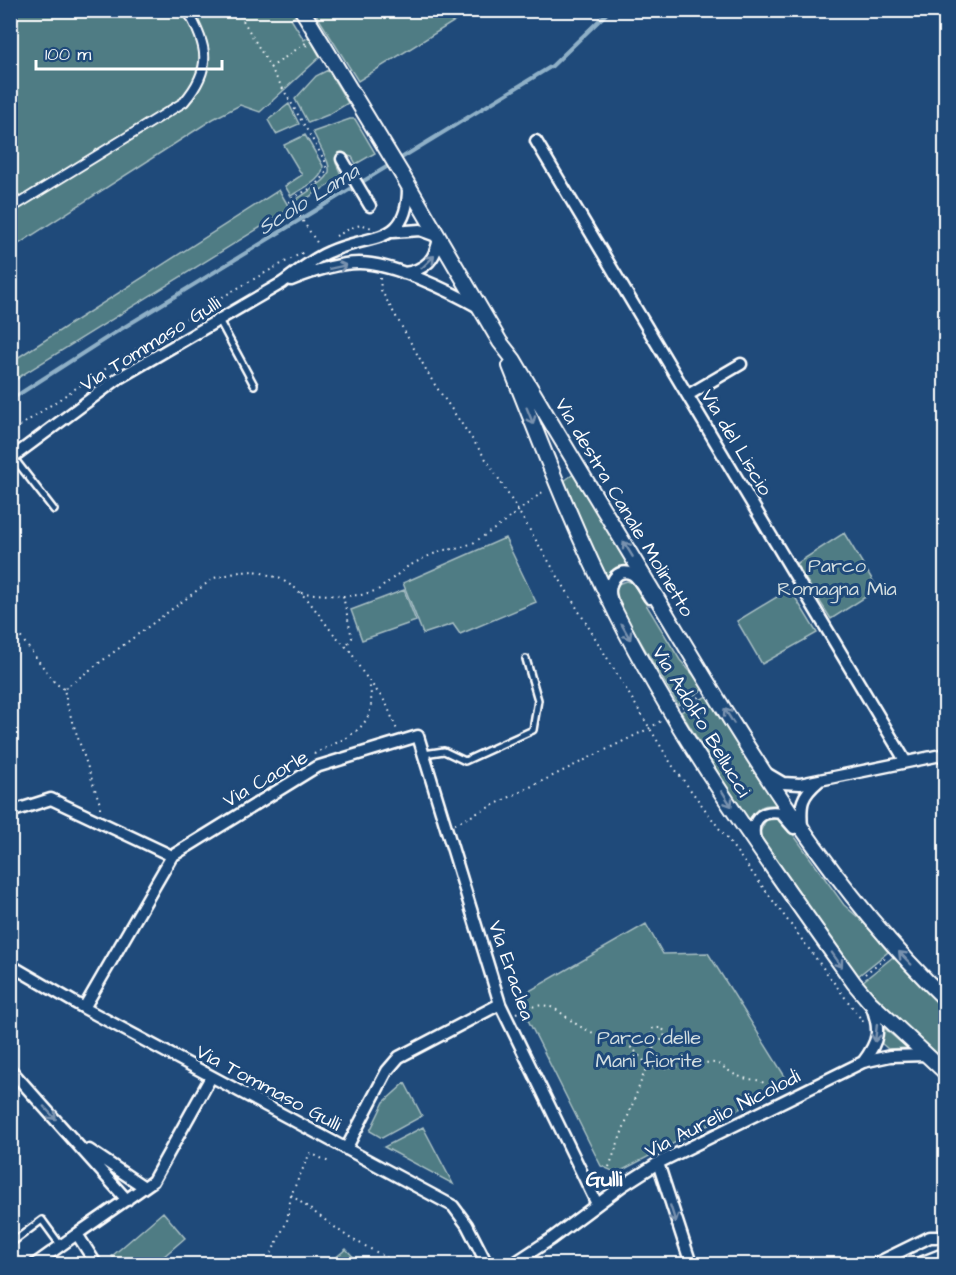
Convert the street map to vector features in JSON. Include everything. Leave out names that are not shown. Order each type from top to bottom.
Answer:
[{"type":"street","points":[[10,192],[14,206],[184,102],[196,87],[203,70],[204,52],[200,33],[187,10]]},
{"type":"street","name":"Via destra Canale Molinetto","points":[[302,10],[406,180],[500,342],[514,360],[686,647],[766,773],[802,828],[865,914],[945,1000]]},
{"type":"street","name":"Via del Liscio","points":[[536,141],[906,762]]},
{"type":"street","points":[[345,163],[369,203]]},
{"type":"street","points":[[393,232],[405,213],[406,180]]},
{"type":"street","name":"Via Tommaso Gulli","points":[[12,458],[119,378],[282,283],[302,267],[327,252],[393,232],[420,230],[439,237]]},
{"type":"street","points":[[403,273],[417,271],[429,264],[436,255],[439,237]]},
{"type":"street","name":"Via Tommaso Gulli","points":[[282,283],[338,266],[356,263],[403,273],[482,309]]},
{"type":"street","name":"Via Adolfo Bellucci","points":[[500,342],[556,482],[614,610],[672,713],[756,844],[854,983],[870,1002],[945,1073]]},
{"type":"street","points":[[688,395],[741,364]]},
{"type":"street","points":[[614,610],[609,594],[611,582],[621,573],[631,574],[686,647]]},
{"type":"street","name":"Via Eraclea","points":[[418,736],[500,1004],[597,1204]]},
{"type":"street","name":"Via Caorle","points":[[84,1008],[172,856],[316,767],[418,736]]},
{"type":"street","points":[[766,773],[789,784],[945,754]]},
{"type":"street","points":[[802,828],[801,809],[804,796],[819,780]]},
{"type":"street","points":[[10,812],[51,799],[172,856]]},
{"type":"street","points":[[756,844],[753,833],[755,821],[759,816],[768,812],[780,813],[786,817],[846,895],[865,914]]},
{"type":"street","name":"Via Tommaso Gulli","points":[[10,965],[84,1008],[453,1206],[467,1225],[487,1264]]},
{"type":"street","points":[[863,1062],[876,1040],[877,1024],[870,1002]]},
{"type":"street","points":[[346,1149],[387,1071],[399,1057],[500,1004]]},
{"type":"street","name":"Via Aurelio Nicolodi","points":[[513,1264],[658,1163],[863,1062],[890,1056],[926,1055]]},
{"type":"street","points":[[10,1070],[15,1083],[76,1142],[127,1200]]},
{"type":"street","points":[[35,1264],[153,1181],[211,1077]]},
{"type":"street","points":[[76,1142],[144,1188]]},
{"type":"street","points":[[658,1163],[691,1264]]},
{"type":"street","points":[[875,1264],[930,1238],[945,1237]]},
{"type":"street","points":[[69,1240],[96,1264]]},
{"type":"street","points":[[918,1264],[945,1253]]},
{"type":"lane","points":[[219,320],[254,385]]},
{"type":"lane","points":[[12,458],[54,510]]},
{"type":"lane","points":[[424,754],[444,751],[465,761],[533,730],[538,700],[526,659]]},
{"type":"lane","points":[[10,1244],[42,1220],[69,1240]]},
{"type":"path","points":[[237,10],[327,165],[326,175],[322,180],[289,200],[318,244]]},
{"type":"path","points":[[270,68],[308,42],[306,49]]},
{"type":"path","points":[[328,239],[366,224],[376,237]]},
{"type":"path","points":[[10,433],[183,319],[308,249]]},
{"type":"path","points":[[379,267],[381,290],[433,382],[494,471],[672,765],[876,1040]]},
{"type":"path","points":[[300,593],[343,596],[361,595],[378,590],[407,567],[424,558],[443,550],[456,549],[473,543],[502,524],[556,482]]},
{"type":"path","points":[[64,689],[214,578],[255,571],[279,578],[308,600],[351,652],[368,680],[386,703],[401,741]]},
{"type":"path","points":[[343,596],[352,638],[345,647]]},
{"type":"path","points":[[10,623],[55,683],[64,689],[68,708],[100,804],[96,820]]},
{"type":"path","points":[[316,767],[312,756],[360,728],[368,719],[373,700],[368,680]]},
{"type":"path","points":[[447,828],[650,728],[712,688]]},
{"type":"path","points":[[842,993],[896,949]]},
{"type":"path","points":[[507,1018],[533,1006],[558,1009],[583,1029],[629,1046],[648,1064],[662,1068],[693,1063],[717,1063],[739,1077],[764,1082],[777,1105]]},
{"type":"path","points":[[609,1167],[655,1044],[664,1038],[665,1032],[662,1028],[653,1028],[651,1034],[655,1044]]},
{"type":"path","points":[[266,1264],[287,1221],[291,1195],[310,1153],[329,1162]]},
{"type":"path","points":[[291,1195],[348,1237],[399,1264]]},
{"type":"green space","points":[[11,11],[293,11],[296,16],[291,19],[304,40],[309,37],[320,57],[260,112],[240,105],[213,119],[11,249]]},
{"type":"green space","points":[[314,11],[471,11],[358,81]]},
{"type":"green space","points":[[328,70],[348,103],[308,123],[295,99],[316,76]]},
{"type":"green space","points":[[289,104],[299,124],[276,134],[268,120]]},
{"type":"green space","points":[[355,119],[375,153],[356,164],[352,157],[348,156],[336,163],[342,177],[296,205],[297,199],[320,183],[329,172],[326,158],[313,132]]},
{"type":"green space","points":[[305,135],[323,166],[322,171],[316,180],[291,196],[285,186],[302,175],[284,145]]},
{"type":"green space","points":[[279,190],[290,209],[11,384],[11,362]]},
{"type":"green space","points":[[575,473],[630,567],[611,571],[606,579],[564,481]]},
{"type":"green space","name":"Parco Romagna Mia","points":[[844,533],[878,589],[831,619],[796,564]]},
{"type":"green space","points":[[505,538],[536,602],[460,634],[453,624],[423,634],[403,583]]},
{"type":"green space","points":[[627,581],[633,583],[680,660],[705,688],[678,705],[613,595],[617,584]]},
{"type":"green space","points":[[790,589],[817,633],[762,664],[737,621]]},
{"type":"green space","points":[[404,590],[416,621],[362,640],[351,610]]},
{"type":"green space","points":[[708,695],[780,806],[760,807],[749,823],[681,712]]},
{"type":"green space","points":[[778,819],[785,823],[844,905],[868,926],[888,952],[858,976],[762,842],[760,832],[766,820]]},
{"type":"green space","name":"Parco delle Mani fiorite","points":[[646,924],[663,954],[708,953],[789,1083],[617,1173],[601,1166],[517,998]]},
{"type":"green space","points":[[893,957],[945,1010],[945,1064],[862,982]]},
{"type":"green space","points":[[884,1028],[907,1048],[888,1049],[881,1043]]},
{"type":"green space","points":[[405,1083],[422,1116],[382,1138],[370,1131],[384,1102]]},
{"type":"green space","points":[[423,1127],[453,1184],[384,1147]]},
{"type":"green space","points":[[163,1212],[185,1238],[155,1264],[119,1264],[112,1256]]},
{"type":"green space","points":[[346,1249],[360,1264],[328,1264]]},
{"type":"waterway","name":"Scolo Lama","points":[[10,400],[108,337],[552,66],[610,10]]},
{"type":"district","name":"Gulli","points":[[604,1178]]}]
